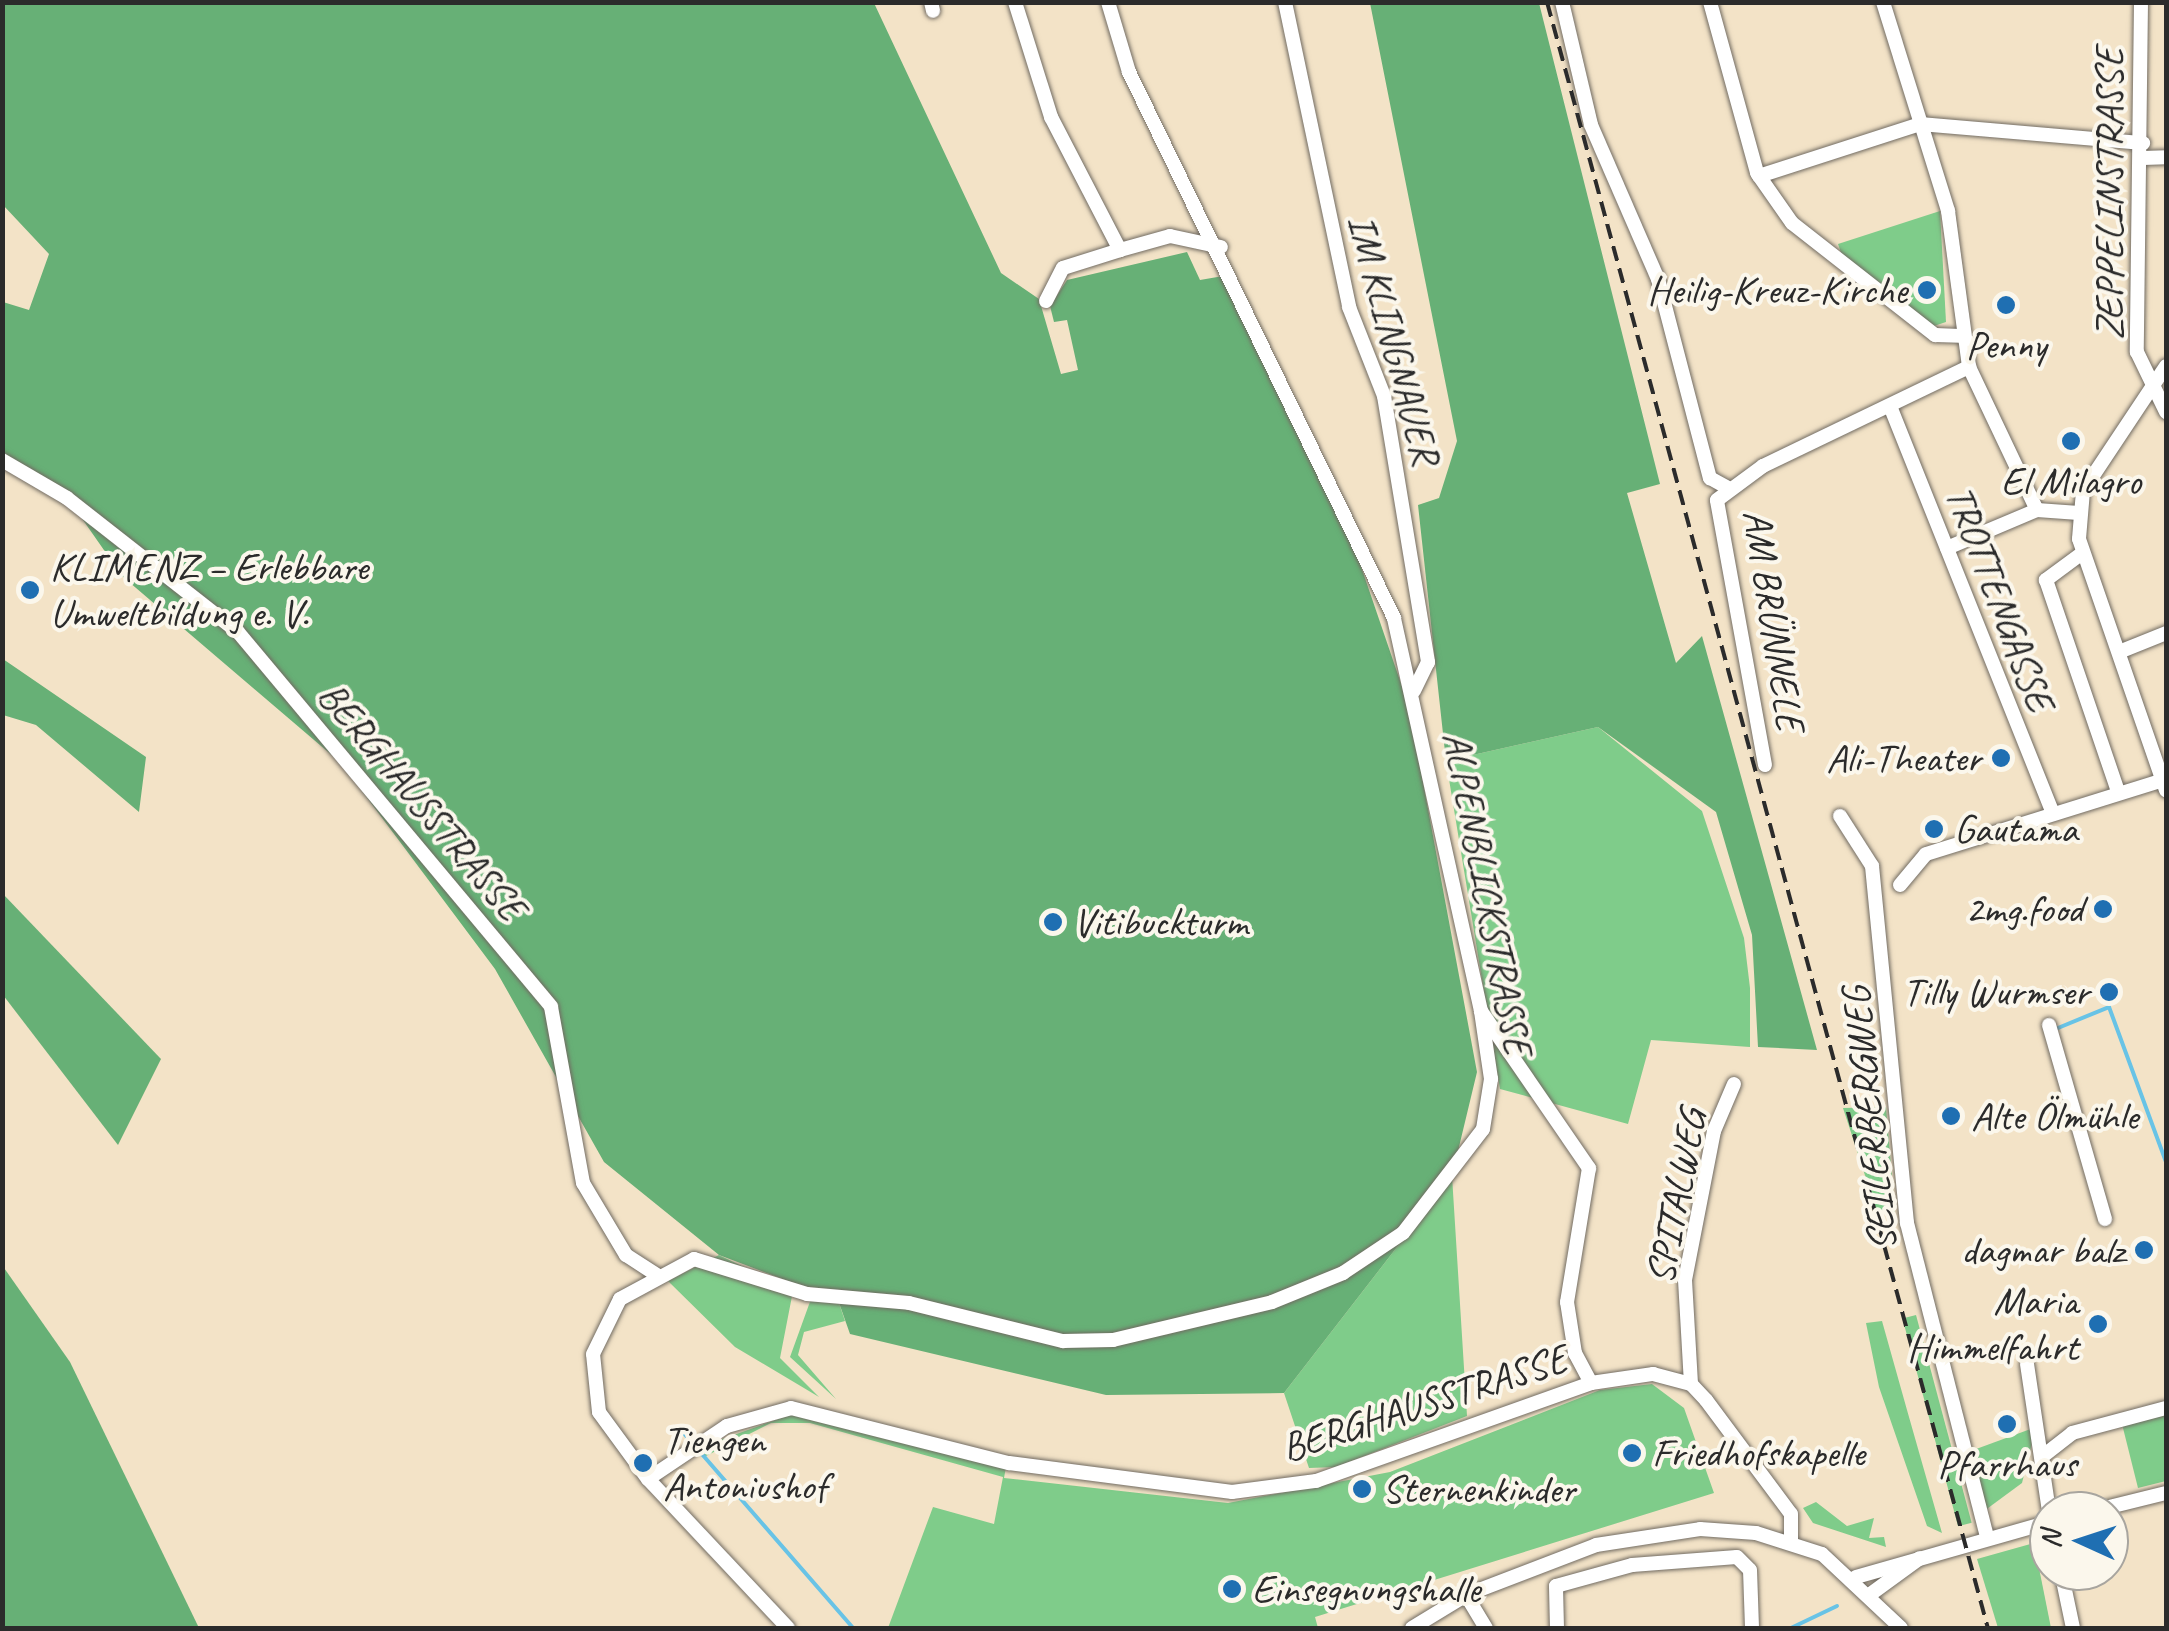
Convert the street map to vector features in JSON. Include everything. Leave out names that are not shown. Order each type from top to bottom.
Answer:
[{"type":"street","points":[[1014,2],[1051,117],[1120,250]]},
{"type":"street","name":"ALPENBLICKSTRASSE","points":[[656,1275],[694,1260],[720,1262],[806,1294],[909,1302],[1062,1341],[1112,1340],[1272,1302],[1343,1272],[1403,1232],[1452,1178],[1483,1130],[1491,1079],[1480,1010],[1414,690],[1394,618],[1221,247],[1129,72],[1108,2]]},
{"type":"street","name":"IM KLINGNAUER","points":[[1285,2],[1350,306],[1384,396],[1428,662],[1414,690]]},
{"type":"street","name":"AM BRÜNNELE","points":[[1562,2],[1592,125],[1658,279],[1710,478],[1730,489]]},
{"type":"street","points":[[1710,2],[1759,176],[1792,223],[1866,286],[1935,335],[1960,336]]},
{"type":"street","points":[[1883,2],[1948,211],[1960,336],[1969,367],[2037,510]]},
{"type":"street","name":"ZEPPELINSTRASSE","points":[[2141,2],[2143,150],[2138,352],[2166,412]]},
{"type":"street","points":[[1759,176],[1920,124],[2143,150],[2166,157]]},
{"type":"street","points":[[1046,301],[1063,268],[1120,250],[1170,236],[1221,247]]},
{"type":"street","points":[[1900,885],[1926,854],[2118,792],[2165,785],[2081,554],[2080,513],[2083,491],[2151,383],[2166,366]]},
{"type":"street","name":"AM BRÜNNELE","points":[[1764,765],[1716,518],[1730,489],[1969,367]]},
{"type":"street","name":"TROTTENGASSE","points":[[1890,406],[2052,812]]},
{"type":"street","name":"BERGHAUSSTRASSE","points":[[2,460],[67,498],[238,632],[551,1007],[582,1183],[626,1255],[656,1275]]},
{"type":"street","points":[[1946,548],[2037,510],[2080,513]]},
{"type":"street","points":[[2081,554],[2046,580],[2118,792]]},
{"type":"street","points":[[2118,652],[2166,632]]},
{"type":"street","name":"SEILERBERGWEG","points":[[1840,816],[1872,866],[1907,1224],[1987,1536]]},
{"type":"street","points":[[1480,1010],[1589,1168],[1568,1302],[1591,1384]]},
{"type":"street","points":[[2049,1025],[2106,1218]]},
{"type":"street","name":"SPITALWEG","points":[[1691,1384],[1685,1280],[1714,1131],[1734,1084]]},
{"type":"street","points":[[656,1275],[620,1299],[592,1354],[600,1412],[648,1480],[788,1628]]},
{"type":"street","points":[[2027,1364],[2047,1491]]},
{"type":"street","name":"BERGHAUSSTRASSE","points":[[648,1480],[684,1451],[752,1415],[819,1408],[1008,1463],[1232,1492],[1316,1481],[1591,1384],[1642,1374],[1691,1384]]},
{"type":"street","points":[[1691,1384],[1791,1514],[1791,1540]]},
{"type":"street","points":[[2043,1456],[2072,1433],[2166,1408]]},
{"type":"street","points":[[2129,1502],[2166,1493]]},
{"type":"street","points":[[1856,1577],[2029,1527]]},
{"type":"street","points":[[1412,1628],[1466,1594],[1651,1534],[1713,1529],[1791,1540],[1856,1577],[1902,1628]]},
{"type":"street","points":[[1872,1593],[1924,1555]]},
{"type":"street","points":[[1557,1628],[1556,1586],[1632,1565],[1737,1558],[1750,1570],[1752,1628]]},
{"type":"street","points":[[2065,1591],[2073,1628]]},
{"type":"street","points":[[1466,1594],[1486,1628]]},
{"type":"green space","points":[[3,3],[874,3],[1001,273],[1039,299],[1061,374],[1078,370],[1067,320],[1054,322],[1050,306],[1067,280],[1187,252],[1200,280],[1229,275],[1353,543],[1409,707],[1477,1072],[1452,1176],[1284,1393],[1106,1395],[850,1334],[838,1300],[719,1255],[604,1162],[495,969],[341,763],[122,576],[67,497],[3,462],[3,302],[29,310],[49,254],[3,205]]},
{"type":"green space","points":[[1370,3],[1539,3],[1660,484],[1627,493],[1676,663],[1702,636],[1817,1050],[1758,1047],[1752,935],[1716,812],[1598,727],[1446,761],[1418,505],[1439,498],[1457,441]]},
{"type":"green space","points":[[1940,211],[1946,322],[1931,327],[1845,264],[1838,244]]},
{"type":"green space","points":[[3,659],[146,757],[139,812],[36,725],[3,715]]},
{"type":"green space","points":[[1598,727],[1702,811],[1744,938],[1750,988],[1750,1047],[1651,1040],[1628,1124],[1500,1089],[1446,761]]},
{"type":"green space","points":[[3,894],[161,1059],[118,1145],[3,995]]},
{"type":"green space","points":[[1886,1107],[1895,1212],[1877,1212],[1843,1108]]},
{"type":"green space","points":[[1452,1176],[1467,1416],[1336,1467],[1309,1468],[1284,1393]]},
{"type":"green space","points":[[719,1255],[793,1291],[780,1358],[819,1397],[735,1347],[668,1281]]},
{"type":"green space","points":[[2,1265],[70,1362],[199,1628],[3,1628]]},
{"type":"green space","points":[[811,1299],[838,1300],[845,1321],[804,1332],[798,1355],[836,1399],[790,1357]]},
{"type":"green space","points":[[1916,1315],[1972,1523],[1958,1526],[1902,1319]]},
{"type":"green space","points":[[1882,1321],[1942,1533],[1927,1526],[1879,1387],[1866,1323]]},
{"type":"green space","points":[[1652,1384],[1684,1408],[1714,1493],[1315,1617],[1318,1628],[888,1628],[933,1507],[994,1524],[1003,1477],[810,1423],[771,1423],[704,1457],[700,1447],[798,1412],[1006,1467],[1004,1478],[1228,1503],[1390,1472],[1600,1390]]},
{"type":"green space","points":[[2166,1415],[2166,1481],[2138,1488],[2122,1424]]},
{"type":"green space","points":[[2036,1427],[2022,1483],[1984,1511],[1968,1452]]},
{"type":"green space","points":[[1816,1502],[1847,1526],[1874,1518],[1869,1538],[1884,1537],[1886,1547],[1813,1523],[1803,1508]]},
{"type":"green space","points":[[2029,1544],[2029,1591],[2044,1591],[2051,1628],[1998,1628],[1977,1559]]},
{"type":"waterway","points":[[2058,1028],[2109,1007],[2166,1162]]},
{"type":"waterway","points":[[681,1430],[853,1628]]},
{"type":"waterway","points":[[1791,1628],[1837,1606]]},
{"type":"railway","points":[[1547,2],[1988,1628]]},
{"type":"place","name":"Heilig-Kreuz-Kirche","points":[[1927,290]]},
{"type":"place","name":"Penny","points":[[2006,305]]},
{"type":"place","name":"El Milagro","points":[[2071,441]]},
{"type":"place","name":"KLIMENZ – Erlebbare Umweltbildung e. V.","points":[[30,590]]},
{"type":"place","name":"Ali-Theater","points":[[2001,758]]},
{"type":"place","name":"Gautama","points":[[1934,829]]},
{"type":"place","name":"2mg.food","points":[[2103,909]]},
{"type":"place","name":"Vitibuckturm","points":[[1053,922]]},
{"type":"place","name":"Tilly Wurmser","points":[[2109,992]]},
{"type":"place","name":"Alte Ölmühle","points":[[1951,1116]]},
{"type":"place","name":"dagmar balz","points":[[2144,1250]]},
{"type":"place","name":"Maria Himmelfahrt","points":[[2098,1324]]},
{"type":"place","name":"Pfarrhaus","points":[[2007,1424]]},
{"type":"place","name":"Friedhofskapelle","points":[[1632,1453]]},
{"type":"place","name":"Tiengen Antoniushof","points":[[643,1463]]},
{"type":"place","name":"Sternenkinder","points":[[1362,1489]]},
{"type":"place","name":"Einsegnungshalle","points":[[1232,1589]]}]
